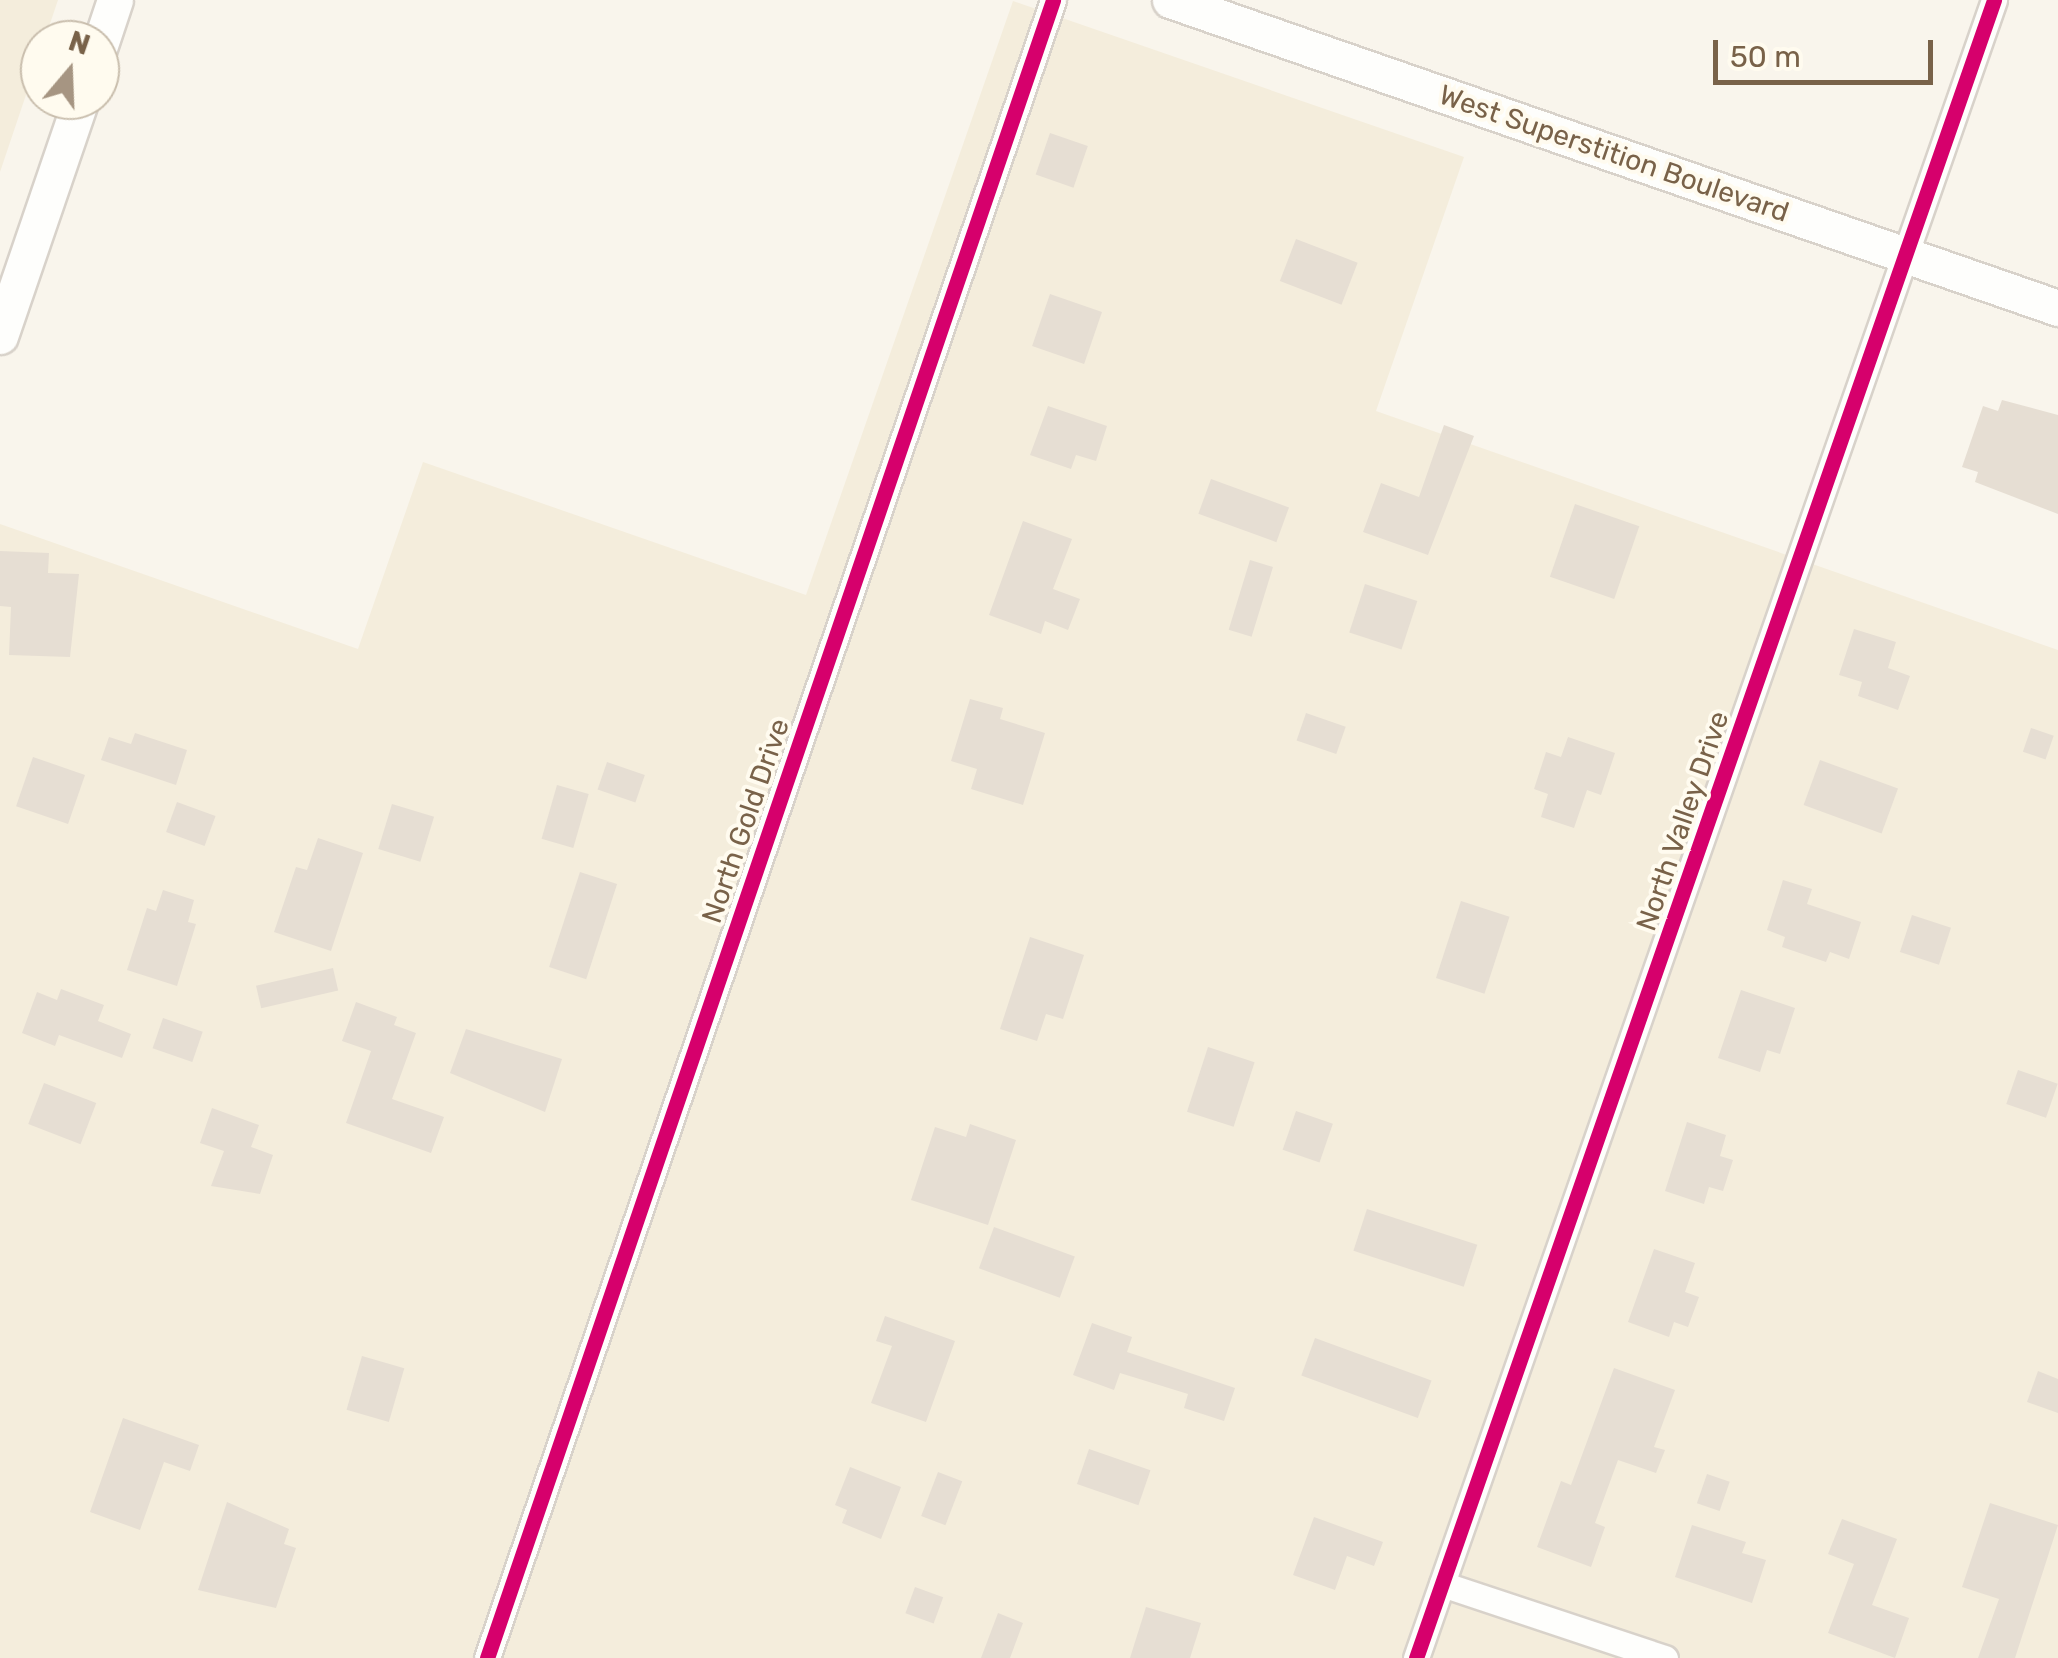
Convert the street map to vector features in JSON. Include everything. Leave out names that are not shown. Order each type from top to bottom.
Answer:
[{"type":"main road","name":"West Superstition Boulevard","points":[[1170,0],[2058,308]]},
{"type":"main road","points":[[0,336],[74,120]]},
{"type":"street","name":"North Gold Drive","points":[[487,1658],[1053,0]]},
{"type":"street","name":"North Valley Drive","points":[[1416,1658],[1994,0]]},
{"type":"street","points":[[1442,1584],[1665,1658]]},
{"type":"shaded area","points":[[0,0],[58,0],[51,20],[20,20],[20,113],[0,172]]},
{"type":"shaded area","points":[[1013,1],[1464,157],[1376,411],[2058,650],[2058,1658],[0,1658],[0,524],[358,649],[423,462],[806,595]]},
{"type":"building","points":[[1050,133],[1088,146],[1073,188],[1036,175]]},
{"type":"building","points":[[1296,239],[1358,263],[1341,305],[1280,281]]},
{"type":"building","points":[[1050,294],[1102,312],[1084,364],[1032,346]]},
{"type":"building","points":[[2002,400],[2058,415],[2058,514],[1975,482],[1978,472],[1962,467],[1983,406],[1998,411]]},
{"type":"building","points":[[1048,406],[1107,426],[1096,461],[1076,455],[1071,469],[1030,455]]},
{"type":"building","points":[[1444,425],[1474,436],[1428,555],[1363,532],[1381,483],[1419,497]]},
{"type":"building","points":[[1211,479],[1289,507],[1276,542],[1198,514]]},
{"type":"building","points":[[1575,504],[1639,526],[1614,599],[1550,577]]},
{"type":"building","points":[[1023,521],[1072,539],[1053,589],[1080,599],[1068,630],[1045,621],[1041,634],[989,615]]},
{"type":"building","points":[[0,551],[49,553],[48,573],[79,574],[70,657],[9,655],[11,607],[0,606]]},
{"type":"building","points":[[1250,560],[1273,567],[1252,637],[1229,630]]},
{"type":"building","points":[[1365,584],[1417,601],[1402,649],[1349,633]]},
{"type":"building","points":[[1854,629],[1896,642],[1888,668],[1910,676],[1898,710],[1858,696],[1862,682],[1839,675]]},
{"type":"building","points":[[970,699],[1003,708],[1000,719],[1045,733],[1023,805],[971,789],[977,769],[951,761]]},
{"type":"building","points":[[1306,713],[1346,727],[1336,754],[1297,740]]},
{"type":"building","points":[[2031,728],[2054,736],[2046,759],[2023,752]]},
{"type":"building","points":[[135,733],[187,750],[176,785],[101,760],[109,737],[131,744]]},
{"type":"building","points":[[1568,737],[1615,753],[1601,795],[1587,790],[1574,828],[1541,817],[1548,794],[1534,789],[1546,752],[1561,757]]},
{"type":"building","points":[[33,757],[85,775],[68,824],[16,806]]},
{"type":"building","points":[[1820,760],[1898,788],[1882,833],[1804,805]]},
{"type":"building","points":[[607,762],[645,775],[635,802],[598,789]]},
{"type":"building","points":[[557,785],[589,794],[573,848],[542,839]]},
{"type":"building","points":[[177,802],[216,816],[205,846],[166,832]]},
{"type":"building","points":[[392,804],[434,817],[420,862],[378,849]]},
{"type":"building","points":[[318,838],[363,853],[331,951],[274,932],[296,867],[307,870]]},
{"type":"building","points":[[580,872],[617,884],[586,979],[549,967]]},
{"type":"building","points":[[1783,880],[1812,889],[1807,904],[1861,922],[1849,959],[1830,952],[1826,962],[1782,947],[1785,937],[1767,930]]},
{"type":"building","points":[[163,890],[194,900],[188,922],[196,924],[177,986],[127,970],[147,908],[156,911]]},
{"type":"building","points":[[1461,901],[1510,917],[1484,994],[1436,978]]},
{"type":"building","points":[[1912,915],[1951,928],[1939,965],[1900,952]]},
{"type":"building","points":[[1030,937],[1084,955],[1063,1019],[1046,1014],[1037,1041],[1000,1029]]},
{"type":"building","points":[[333,968],[338,990],[261,1008],[256,986]]},
{"type":"building","points":[[61,989],[104,1005],[98,1021],[131,1034],[122,1058],[59,1035],[55,1046],[22,1033],[37,992],[57,1000]]},
{"type":"building","points":[[1741,990],[1795,1008],[1780,1054],[1767,1050],[1760,1072],[1718,1058]]},
{"type":"building","points":[[356,1002],[397,1017],[394,1025],[416,1033],[392,1099],[444,1117],[431,1153],[346,1123],[371,1051],[342,1041]]},
{"type":"building","points":[[163,1018],[203,1032],[192,1062],[153,1048]]},
{"type":"building","points":[[466,1029],[562,1059],[545,1112],[450,1073]]},
{"type":"building","points":[[1208,1047],[1255,1062],[1234,1127],[1187,1112]]},
{"type":"building","points":[[2018,1070],[2058,1084],[2046,1118],[2006,1104]]},
{"type":"building","points":[[44,1083],[96,1103],[81,1144],[28,1124]]},
{"type":"building","points":[[212,1108],[259,1125],[251,1147],[273,1155],[260,1194],[211,1186],[224,1151],[200,1143]]},
{"type":"building","points":[[1296,1111],[1333,1124],[1320,1162],[1283,1150]]},
{"type":"building","points":[[1687,1122],[1726,1135],[1720,1156],[1733,1160],[1723,1191],[1709,1187],[1704,1204],[1665,1191]]},
{"type":"building","points":[[970,1124],[1016,1140],[988,1225],[911,1200],[935,1127],[966,1137]]},
{"type":"building","points":[[1367,1209],[1477,1245],[1464,1287],[1353,1251]]},
{"type":"building","points":[[994,1227],[1075,1256],[1060,1298],[979,1268]]},
{"type":"building","points":[[1654,1249],[1695,1263],[1685,1292],[1699,1297],[1688,1327],[1674,1322],[1669,1337],[1628,1322]]},
{"type":"building","points":[[885,1316],[955,1341],[926,1422],[871,1403],[892,1346],[876,1341]]},
{"type":"building","points":[[1092,1323],[1132,1337],[1127,1352],[1235,1388],[1224,1421],[1184,1408],[1188,1394],[1120,1373],[1114,1390],[1073,1375]]},
{"type":"building","points":[[1315,1338],[1432,1380],[1418,1418],[1301,1376]]},
{"type":"building","points":[[362,1356],[404,1368],[389,1422],[347,1410]]},
{"type":"building","points":[[1614,1368],[1675,1390],[1654,1447],[1665,1450],[1656,1473],[1618,1460],[1595,1523],[1605,1527],[1591,1567],[1537,1547],[1561,1481],[1571,1485]]},
{"type":"building","points":[[2038,1371],[2058,1379],[2058,1413],[2027,1402]]},
{"type":"building","points":[[123,1418],[199,1445],[190,1471],[164,1462],[140,1530],[90,1512]]},
{"type":"building","points":[[1089,1449],[1150,1470],[1138,1505],[1077,1484]]},
{"type":"building","points":[[850,1467],[901,1487],[881,1539],[842,1523],[847,1510],[835,1505]]},
{"type":"building","points":[[938,1472],[962,1481],[945,1525],[921,1516]]},
{"type":"building","points":[[1707,1474],[1730,1482],[1720,1511],[1697,1503]]},
{"type":"building","points":[[227,1502],[289,1529],[284,1544],[296,1548],[276,1608],[198,1590]]},
{"type":"building","points":[[1990,1503],[2058,1525],[2015,1658],[1978,1658],[1999,1599],[1962,1587]]},
{"type":"building","points":[[1314,1517],[1383,1542],[1374,1566],[1347,1556],[1335,1590],[1293,1575]]},
{"type":"building","points":[[1842,1519],[1897,1539],[1872,1605],[1909,1618],[1895,1658],[1828,1633],[1854,1564],[1828,1554]]},
{"type":"building","points":[[1692,1525],[1746,1542],[1742,1553],[1766,1560],[1752,1603],[1675,1577]]},
{"type":"building","points":[[915,1587],[943,1597],[934,1624],[905,1613]]},
{"type":"building","points":[[1146,1607],[1201,1623],[1190,1658],[1130,1658]]},
{"type":"building","points":[[998,1613],[1023,1623],[1010,1658],[981,1658]]},
{"type":"cycle path","points":[[487,1658],[1053,0]]},
{"type":"cycle path","points":[[1416,1658],[1994,0]]}]
